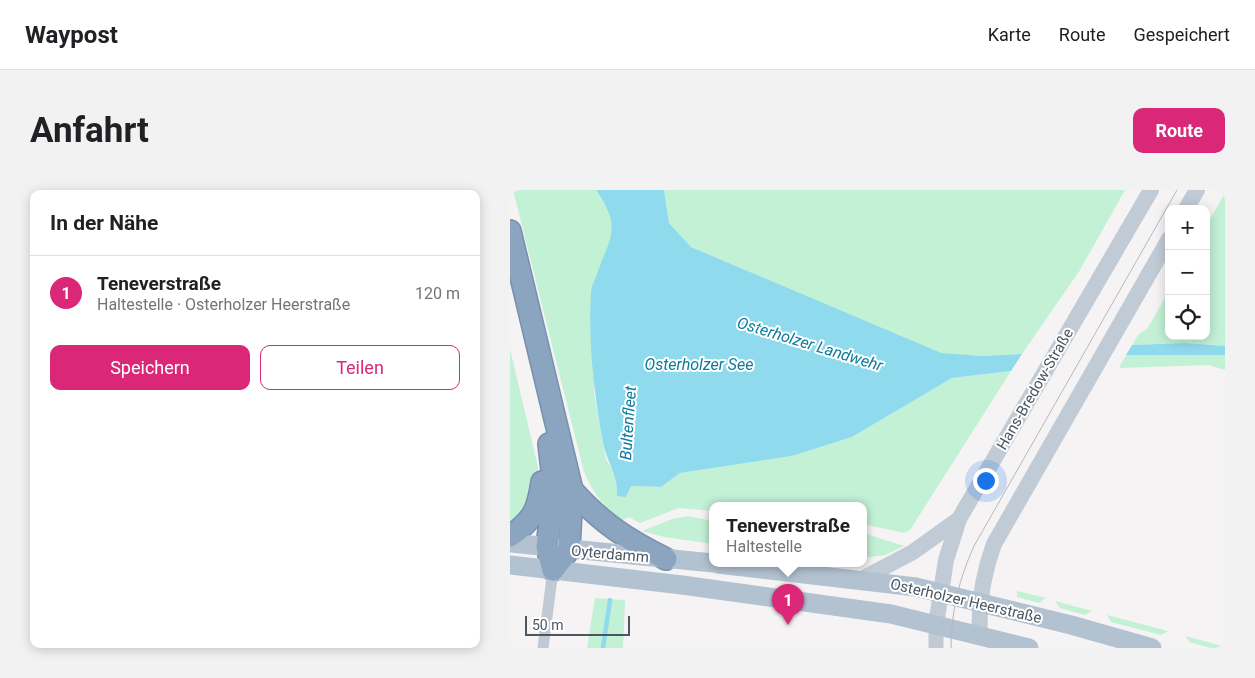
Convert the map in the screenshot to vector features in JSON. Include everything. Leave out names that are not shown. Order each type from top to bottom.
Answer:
[{"type":"highway","points":[[510,231],[572,490],[569,550],[553,570]]},
{"type":"highway","points":[[510,278],[552,455],[554,487],[548,547],[553,570]]},
{"type":"highway","points":[[510,536],[521,529],[538,508],[544,467],[544,419]]},
{"type":"highway","points":[[572,490],[592,513],[610,527],[666,559]]},
{"type":"main road","name":"Hans-Bredow-Straße","points":[[936,625],[947,554],[959,519],[1151,190]]},
{"type":"main road","points":[[1188,205],[1197,190]]},
{"type":"main road","points":[[981,642],[980,602],[987,562],[994,544],[1165,246]]},
{"type":"main road","points":[[860,580],[913,552],[959,519]]},
{"type":"main road","name":"Oyterdamm","points":[[510,543],[709,563]]},
{"type":"main road","name":"Oyterdamm","points":[[510,565],[719,590]]},
{"type":"main road","name":"Osterholzer Heerstraße","points":[[748,567],[916,587],[941,592],[1152,648]]},
{"type":"main road","name":"Osterholzer Heerstraße","points":[[719,590],[891,614],[936,625],[981,642],[1029,648]]},
{"type":"street","name":"Oyterdamm","points":[[543,648],[553,570]]},
{"type":"street","points":[[936,625],[936,648]]},
{"type":"green space","points":[[513,190],[596,190],[613,218],[612,236],[603,258],[594,393],[606,459],[618,485],[617,496],[630,486],[661,487],[680,473],[792,456],[852,437],[952,378],[1011,371],[910,530],[904,533],[867,525],[867,502],[709,502],[709,511],[679,508],[640,523],[629,517],[621,521],[599,499],[584,472]]},
{"type":"green space","points":[[664,190],[1125,190],[1080,270],[1022,354],[983,356],[941,354],[691,247],[669,223]]},
{"type":"green space","points":[[1225,193],[1225,346],[1185,343],[1132,345],[1138,335],[1147,329],[1165,298],[1165,340],[1210,340],[1210,219]]},
{"type":"green space","points":[[510,349],[538,467],[537,486],[521,520],[510,520]]},
{"type":"green space","points":[[1126,355],[1225,355],[1225,370],[1209,365],[1119,368]]},
{"type":"green space","points":[[688,516],[709,520],[709,543],[664,537],[642,531],[672,519]]},
{"type":"green space","points":[[867,534],[904,546],[885,555],[867,557]]},
{"type":"green space","points":[[1017,591],[1046,598],[1039,603],[1017,597]]},
{"type":"green space","points":[[595,598],[625,600],[623,648],[587,648]]},
{"type":"green space","points":[[1055,601],[1092,611],[1085,615],[1060,608]]},
{"type":"green space","points":[[1107,615],[1168,631],[1161,635],[1111,622]]},
{"type":"green space","points":[[1186,636],[1225,648],[1210,648],[1189,642]]},
{"type":"water","name":"Osterholzer See","points":[[596,190],[664,190],[669,223],[691,247],[941,353],[983,356],[1022,354],[1011,371],[952,378],[852,437],[792,456],[680,473],[661,487],[631,486],[626,497],[617,496],[616,482],[605,449],[600,424],[591,349],[591,290],[612,230],[609,213]]},
{"type":"water","points":[[1185,343],[1225,346],[1225,355],[1126,355],[1132,345]]},
{"type":"waterway","name":"Bultenfleet","points":[[603,648],[610,600]]},
{"type":"tram line","points":[[951,648],[952,622],[957,596],[974,546],[1177,190]]},
{"type":"place","name":"Teneverstraße","points":[[788,625]]},
{"type":"water label","name":"Osterholzer Landwehr","points":[[810,344]]}]
